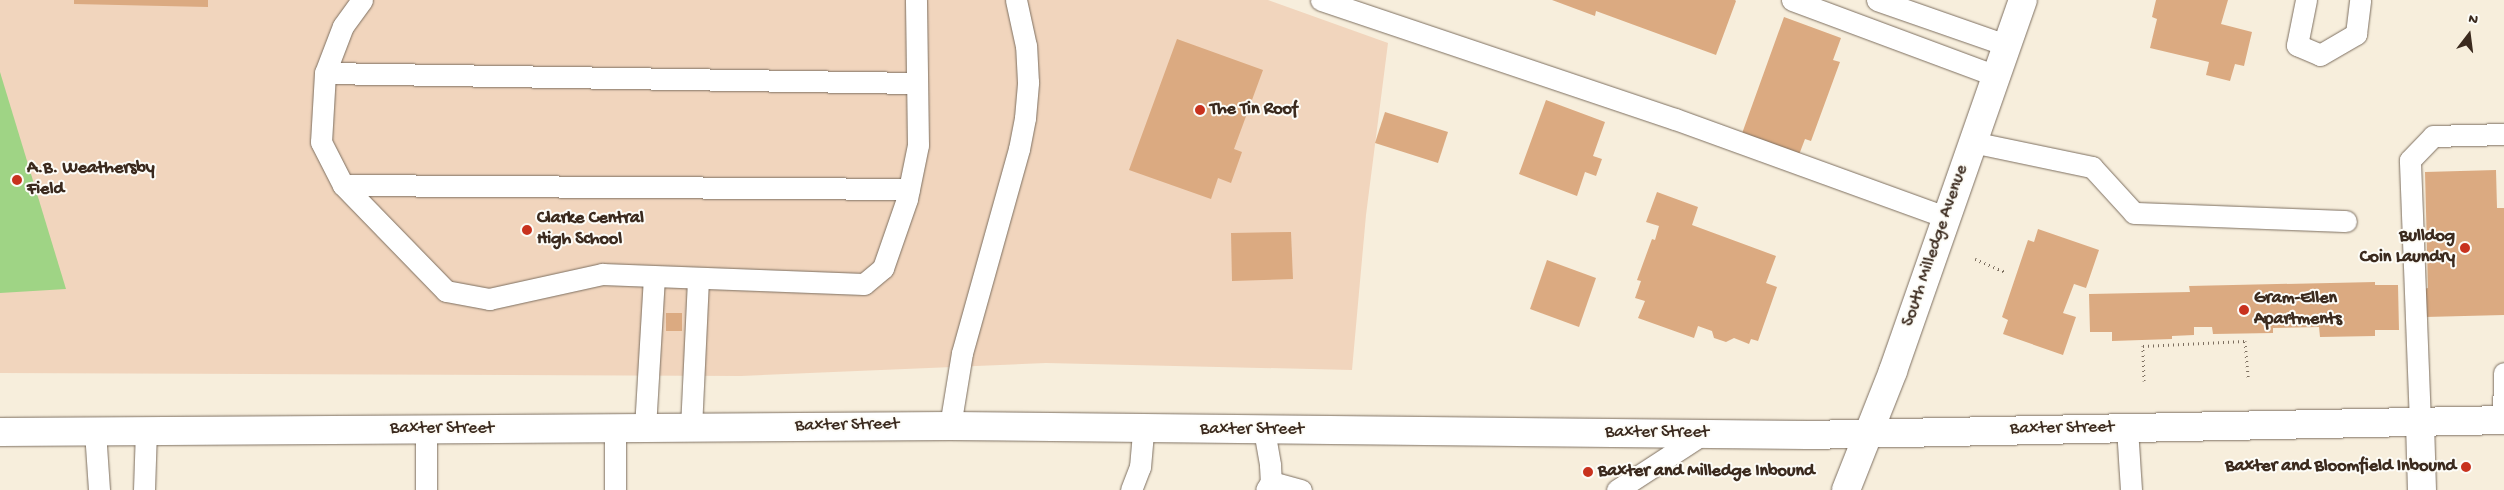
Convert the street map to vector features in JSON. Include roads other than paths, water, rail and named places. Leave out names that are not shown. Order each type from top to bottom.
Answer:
[{"type":"main road","name":"South Milledge Avenue","points":[[1846,490],[1869,434],[2023,0]]},
{"type":"main road","name":"Baxter Street","points":[[0,432],[950,426],[1869,434],[2503,420]]},
{"type":"main road","points":[[2420,423],[2422,490]]},
{"type":"lane","points":[[362,0],[342,26],[325,74],[321,142],[343,185],[446,291],[489,299],[602,274],[864,284],[883,268],[909,189],[918,146],[916,0]]},
{"type":"lane","points":[[950,426],[962,353],[1019,149],[1025,118],[1028,82],[1026,46],[1016,0]]},
{"type":"lane","points":[[1321,0],[1722,137],[1945,217]]},
{"type":"lane","points":[[1792,0],[1996,76]]},
{"type":"lane","points":[[1877,0],[2006,45]]},
{"type":"lane","points":[[2306,0],[2297,45],[2320,55],[2356,34],[2360,0]]},
{"type":"lane","points":[[325,74],[917,82]]},
{"type":"lane","points":[[2420,423],[2410,160],[2433,136],[2504,134]]},
{"type":"lane","points":[[1972,142],[2092,167],[2134,213],[2346,221]]},
{"type":"lane","points":[[343,185],[909,189]]},
{"type":"lane","points":[[644,428],[654,277]]},
{"type":"lane","points":[[691,428],[698,278]]},
{"type":"lane","points":[[2503,420],[2504,373]]},
{"type":"lane","points":[[615,428],[615,490]]},
{"type":"lane","points":[[2126,428],[2131,490]]},
{"type":"lane","points":[[426,429],[426,490]]},
{"type":"lane","points":[[1132,490],[1140,467],[1143,429]]},
{"type":"lane","points":[[1264,430],[1268,486],[1301,490]]},
{"type":"lane","points":[[95,431],[99,490]]},
{"type":"lane","points":[[144,490],[146,431]]},
{"type":"lane","points":[[1617,490],[1703,434]]},
{"type":"place","name":"The Tin Roof","points":[[1200,110]]},
{"type":"place","name":"A.B. Weathersby Field","points":[[17,180]]},
{"type":"place","name":"Clarke Central High School","points":[[527,230]]},
{"type":"place","name":"Bulldog Coin Laundry","points":[[2465,248]]},
{"type":"place","name":"Gram-Ellen Apartments","points":[[2244,310]]},
{"type":"place","name":"Baxter and Bloomfield Inbound","points":[[2466,467]]},
{"type":"place","name":"Baxter and Milledge Inbound","points":[[1588,472]]}]
